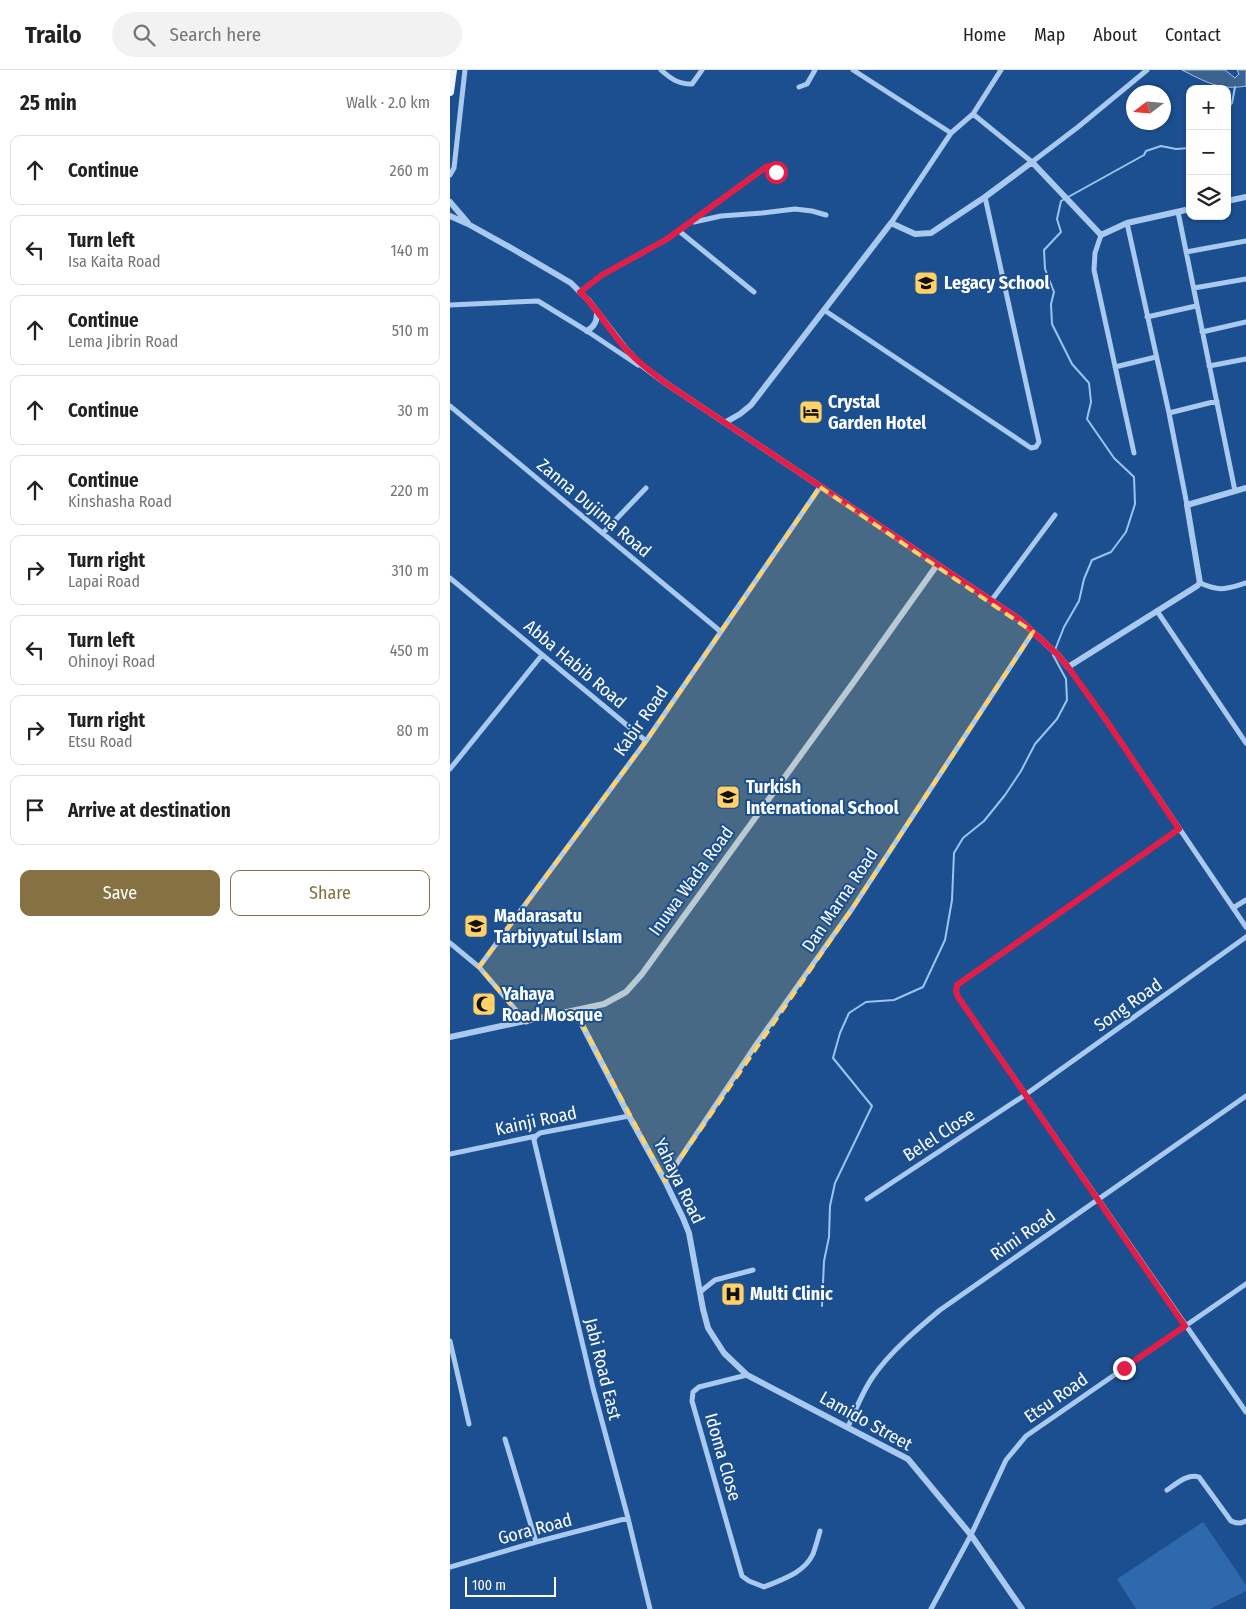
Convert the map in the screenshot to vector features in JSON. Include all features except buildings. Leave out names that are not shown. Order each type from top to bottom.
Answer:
[{"type":"main road","points":[[450,92],[453,70]]},
{"type":"street","points":[[450,175],[454,168],[465,70]]},
{"type":"street","points":[[661,70],[672,80],[683,84],[692,84],[702,70]]},
{"type":"street","points":[[799,87],[807,84],[815,70]]},
{"type":"street","points":[[853,70],[951,133]]},
{"type":"street","points":[[726,422],[751,405],[890,223],[951,133],[973,114],[1001,70]]},
{"type":"street","points":[[890,223],[915,234],[931,233],[985,197],[1078,128],[1147,70]]},
{"type":"street","points":[[973,114],[1032,162],[1100,235]]},
{"type":"street","points":[[580,292],[602,275],[691,223],[766,167],[770,166],[776,172]]},
{"type":"street","points":[[824,310],[1031,448],[1036,447],[1039,442],[985,197]]},
{"type":"street","points":[[1231,200],[1246,197]]},
{"type":"street","points":[[450,202],[468,224]]},
{"type":"street","points":[[691,223],[721,216],[762,214],[796,209],[826,215]]},
{"type":"street","points":[[1134,453],[1094,270],[1095,253],[1100,235],[1126,223],[1186,210]]},
{"type":"street","points":[[1178,212],[1235,491]]},
{"type":"street","points":[[450,216],[514,249],[571,283],[589,301],[640,364],[667,384]]},
{"type":"street","points":[[1126,223],[1169,413],[1200,583]]},
{"type":"street","points":[[679,231],[754,292]]},
{"type":"street","points":[[1186,252],[1246,242]]},
{"type":"street","points":[[1194,288],[1246,279]]},
{"type":"street","points":[[450,305],[538,301],[587,330],[1019,619],[1058,655],[1068,667],[1106,720],[1246,928]]},
{"type":"street","points":[[1147,317],[1196,306]]},
{"type":"street","points":[[587,330],[595,324],[598,312]]},
{"type":"street","points":[[1202,332],[1246,322]]},
{"type":"street","points":[[1115,367],[1156,357]]},
{"type":"street","points":[[1209,366],[1246,359]]},
{"type":"street","points":[[1169,413],[1217,401]]},
{"type":"street","name":"Zanna Dujima Road","points":[[450,406],[720,631]]},
{"type":"street","name":"Kabir Road","points":[[479,967],[646,741],[820,486]]},
{"type":"street","points":[[603,533],[646,488]]},
{"type":"street","points":[[1187,505],[1246,488]]},
{"type":"street","points":[[991,601],[1055,515]]},
{"type":"street","name":"Inuwa Wada Road","points":[[450,1038],[604,1004],[626,992],[642,974],[937,565]]},
{"type":"street","name":"Abba Habib Road","points":[[450,578],[646,741]]},
{"type":"street","points":[[1200,583],[1222,590],[1246,583]]},
{"type":"street","points":[[1068,667],[1200,583]]},
{"type":"street","points":[[1157,611],[1246,743]]},
{"type":"street","name":"Dan Marna Road","points":[[665,1180],[757,1043],[852,909],[1033,632]]},
{"type":"street","points":[[450,768],[542,655]]},
{"type":"street","points":[[530,901],[646,741]]},
{"type":"street","points":[[1179,829],[957,985],[956,991],[958,997],[1025,1095],[1246,1412]]},
{"type":"street","points":[[1233,908],[1246,900]]},
{"type":"street","name":"Song Road","points":[[1025,1095],[1246,937]]},
{"type":"street","points":[[450,943],[479,967],[526,1022]]},
{"type":"street","name":"Yahaya Road","points":[[575,1011],[629,1116],[665,1180],[689,1233],[708,1328],[724,1353],[747,1375],[764,1383]]},
{"type":"street","name":"Belel Close","points":[[867,1199],[1025,1095]]},
{"type":"street","name":"Rimi Road","points":[[848,1427],[871,1380],[884,1362],[916,1330],[940,1310],[1246,1096]]},
{"type":"street","name":"Kainji Road","points":[[450,1154],[536,1136],[540,1133],[629,1116]]},
{"type":"street","name":"Jabi Road East","points":[[536,1136],[534,1140],[592,1388],[628,1518],[650,1609]]},
{"type":"street","points":[[700,1292],[715,1280],[753,1270]]},
{"type":"street","name":"Etsu Road","points":[[931,1609],[971,1535],[1006,1460],[1026,1436],[1246,1284]]},
{"type":"street","points":[[450,1341],[469,1424]]},
{"type":"street","name":"Idoma Close","points":[[747,1375],[699,1387],[693,1392],[692,1401],[742,1576],[764,1587],[797,1573],[806,1565],[813,1554],[820,1530]]},
{"type":"street","name":"Lamido Street","points":[[764,1383],[908,1458],[971,1535],[1022,1609]]},
{"type":"street","points":[[505,1439],[536,1542]]},
{"type":"street","points":[[1166,1490],[1190,1476],[1199,1476],[1231,1522],[1236,1524],[1246,1521]]},
{"type":"street","name":"Gora Road","points":[[450,1567],[628,1518]]},
{"type":"highlighted area","points":[[820,487],[1033,632],[852,909],[665,1181],[575,1011],[526,1022],[479,967],[646,741]]},
{"type":"shaded area","points":[[1182,70],[1225,70],[1235,78],[1239,74],[1237,70],[1246,70],[1246,86],[1231,87],[1231,85],[1216,85]]},
{"type":"shaded area","points":[[1203,1522],[1246,1585],[1246,1591],[1210,1609],[1136,1609],[1117,1579]]},
{"type":"waterway","points":[[1231,104],[1235,87]]},
{"type":"waterway","points":[[822,1306],[824,1261],[829,1237],[830,1206],[835,1183],[872,1106],[833,1058],[840,1033],[849,1013],[866,1002],[894,1000],[923,987],[945,940],[952,900],[954,853],[963,838],[984,821],[1005,795],[1021,771],[1035,744],[1057,719],[1067,700],[1066,679],[1053,655],[1064,627],[1079,601],[1084,579],[1092,560],[1111,552],[1126,532],[1135,504],[1134,477],[1114,458],[1087,419],[1091,402],[1089,383],[1072,364],[1052,324],[1051,304],[1054,292],[1045,269],[1044,250],[1061,232],[1057,219],[1061,201],[1144,155],[1146,151],[1161,146],[1176,149],[1186,148]]},
{"type":"place","name":"Legacy School","points":[[926,283]]},
{"type":"place","name":"Crystal Garden Hotel","points":[[811,412]]},
{"type":"place","name":"Turkish International School","points":[[728,797]]},
{"type":"place","name":"Madarasatu Tarbiyyatul Islam","points":[[476,926]]},
{"type":"place","name":"Yahaya Road Mosque","points":[[484,1004]]},
{"type":"place","name":"Multi Clinic","points":[[733,1294]]},
{"type":"route","points":[[776,172],[770,166],[766,167],[691,223],[667,239],[602,275],[580,292],[640,364],[667,384],[1019,619],[1058,655],[1068,667],[1179,829],[957,985],[956,991],[958,997],[1185,1326],[1124,1368]]}]
